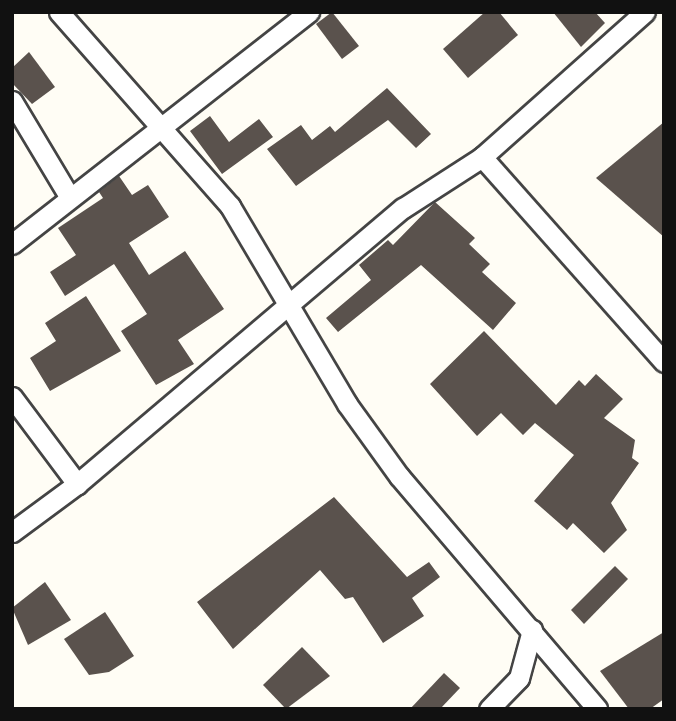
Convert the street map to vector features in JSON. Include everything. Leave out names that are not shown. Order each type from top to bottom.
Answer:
[{"type":"street","points":[[59,12],[230,206],[290,303],[347,404],[399,476],[597,709]]},
{"type":"street","points":[[12,244],[160,125],[309,12]]},
{"type":"street","points":[[12,532],[77,484],[402,208],[482,157],[645,12]]},
{"type":"street","points":[[12,101],[71,198]]},
{"type":"street","points":[[482,157],[664,362]]},
{"type":"street","points":[[12,397],[77,484]]},
{"type":"street","points":[[489,709],[519,678],[532,630]]},
{"type":"building","points":[[332,12],[359,46],[342,59],[316,24]]},
{"type":"building","points":[[485,12],[499,12],[518,35],[468,78],[443,49]]},
{"type":"building","points":[[553,12],[595,12],[605,23],[581,47]]},
{"type":"building","points":[[29,52],[55,87],[32,104],[12,83],[12,68]]},
{"type":"building","points":[[387,88],[431,134],[416,148],[388,120],[296,186],[267,149],[301,125],[312,140],[330,126],[335,132]]},
{"type":"building","points":[[210,116],[229,142],[259,119],[273,137],[222,174],[190,131]]},
{"type":"building","points":[[664,122],[664,237],[596,178]]},
{"type":"building","points":[[119,176],[132,195],[148,185],[169,217],[129,243],[149,275],[185,251],[224,309],[178,340],[194,364],[156,385],[121,331],[147,314],[114,264],[65,296],[50,272],[76,255],[58,228],[103,198],[99,192]]},
{"type":"building","points":[[435,202],[475,238],[469,244],[490,264],[482,272],[516,303],[493,330],[421,265],[338,332],[326,318],[371,280],[359,265],[388,240],[393,245]]},
{"type":"building","points":[[86,296],[121,351],[50,391],[30,358],[56,341],[45,323]]},
{"type":"building","points":[[484,331],[556,405],[579,380],[585,386],[596,374],[623,399],[604,418],[635,440],[632,458],[639,463],[611,503],[627,530],[604,553],[573,523],[567,530],[534,501],[574,455],[535,423],[523,435],[501,413],[477,436],[430,384]]},
{"type":"building","points":[[334,497],[407,577],[429,562],[440,577],[412,598],[424,616],[383,643],[353,597],[345,599],[320,570],[233,649],[197,602]]},
{"type":"building","points":[[615,566],[628,579],[584,624],[571,610]]},
{"type":"building","points":[[45,582],[71,620],[28,645],[12,608]]},
{"type":"building","points":[[105,612],[134,656],[109,672],[89,675],[64,639]]},
{"type":"building","points":[[664,632],[664,699],[650,709],[629,709],[600,671]]},
{"type":"building","points":[[302,647],[330,676],[286,709],[263,685]]},
{"type":"building","points":[[444,673],[460,688],[440,709],[410,709]]}]
